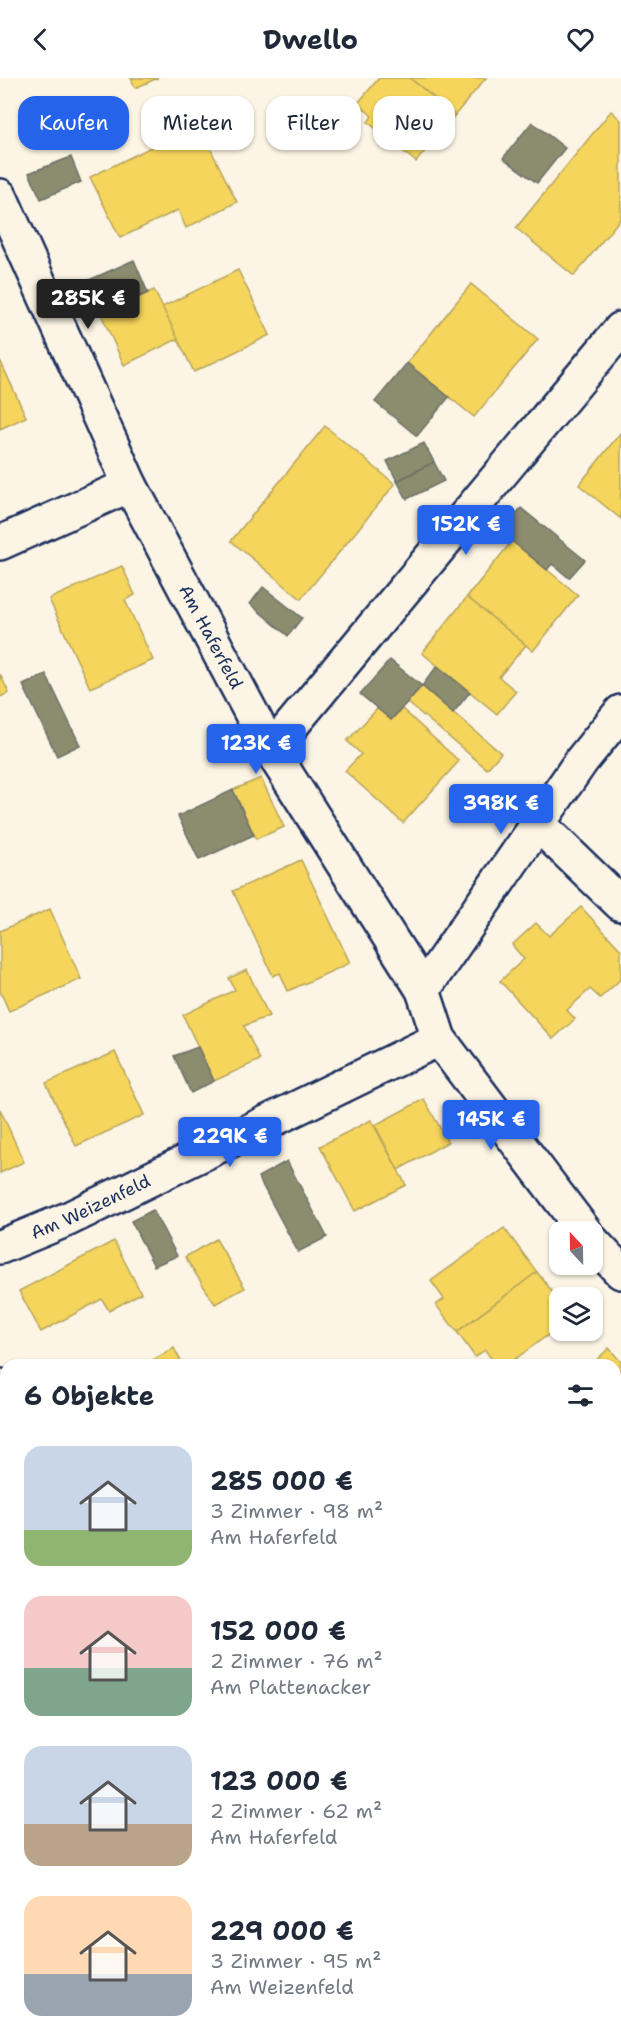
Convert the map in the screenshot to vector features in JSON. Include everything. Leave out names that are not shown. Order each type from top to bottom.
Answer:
[{"type":"street","name":"Am Haferfeld","points":[[0,196],[129,485],[271,750],[423,990],[439,1039],[577,1221]]},
{"type":"street","points":[[271,750],[621,329]]},
{"type":"street","points":[[0,543],[129,485]]},
{"type":"street","points":[[423,990],[582,760],[621,712]]},
{"type":"street","points":[[539,825],[621,904]]},
{"type":"street","name":"Am Weizenfeld","points":[[0,1247],[68,1219],[439,1039]]},
{"type":"street","points":[[603,1253],[621,1272]]},
{"type":"building: Wohnen","points":[[131,78],[158,78],[135,88]]},
{"type":"building: Wohnen","points":[[379,78],[410,78],[432,96],[373,96],[373,126],[368,122],[372,116],[361,106],[361,99]]},
{"type":"building: Wohnen","points":[[410,78],[486,78],[455,115],[455,96],[432,96]]},
{"type":"building: Wohnen","points":[[611,111],[621,120],[621,218],[574,276],[516,228]]},
{"type":"building: Wohnen","points":[[145,150],[211,150],[237,202],[186,228],[178,210],[120,238],[90,177]]},
{"type":"building: Wohnen","points":[[402,150],[426,150],[416,162]]},
{"type":"building: Wohnen","points":[[238,270],[270,335],[194,372],[162,307]]},
{"type":"building: Wohnen","points":[[471,284],[538,339],[474,417],[407,363]]},
{"type":"building: Wohnen","points":[[154,290],[178,339],[124,365],[101,314]]},
{"type":"building: Wohnen","points":[[0,360],[26,417],[0,429]]},
{"type":"building: Wohnen","points":[[325,426],[395,484],[301,599],[231,541]]},
{"type":"building: Wohnen","points":[[621,432],[621,519],[579,485]]},
{"type":"building: Wohnen","points":[[512,541],[578,595],[533,651],[467,597]]},
{"type":"building: Wohnen","points":[[122,566],[135,595],[125,600],[153,660],[90,688],[49,599]]},
{"type":"building: Wohnen","points":[[467,597],[526,645],[499,677],[516,691],[497,714],[422,653]]},
{"type":"building: Wohnen","points":[[0,674],[9,693],[0,697]]},
{"type":"building: Wohnen","points":[[422,686],[501,753],[487,769],[407,702]]},
{"type":"building: Wohnen","points":[[378,708],[391,720],[402,709],[459,761],[403,823],[345,771],[361,754],[347,741]]},
{"type":"building: Wohnen","points":[[261,778],[284,827],[256,839],[233,790]]},
{"type":"building: Wohnen","points":[[301,860],[350,963],[288,991],[280,973],[273,976],[233,891]]},
{"type":"building: Wohnen","points":[[581,907],[621,950],[621,979],[600,998],[590,989],[567,1010],[575,1019],[553,1039],[500,981],[524,959],[512,945],[536,923],[549,936]]},
{"type":"building: Wohnen","points":[[50,909],[81,979],[9,1011],[0,991],[0,931]]},
{"type":"building: Wohnen","points":[[247,970],[269,1016],[244,1026],[260,1060],[214,1081],[183,1015],[235,990],[229,978]]},
{"type":"building: Wohnen","points":[[115,1052],[144,1115],[76,1146],[46,1083]]},
{"type":"building: Wohnen","points":[[424,1099],[448,1142],[398,1170],[375,1125]]},
{"type":"building: Wohnen","points":[[0,1109],[24,1162],[0,1173]]},
{"type":"building: Wohnen","points":[[371,1120],[406,1185],[355,1211],[320,1146]]},
{"type":"building: Wohnen","points":[[504,1228],[537,1272],[457,1332],[436,1305],[444,1299],[431,1281]]},
{"type":"building: Wohnen","points":[[216,1239],[245,1288],[215,1304],[185,1257]]},
{"type":"building: Wohnen","points":[[114,1241],[141,1293],[109,1311],[102,1299],[41,1332],[19,1291]]},
{"type":"building: Wohnen","points":[[537,1272],[549,1288],[549,1334],[515,1359],[492,1359],[485,1350],[475,1357],[457,1332]]},
{"type":"building: Wohnen","points":[[174,1348],[180,1359],[155,1359]]},
{"type":"building: Wohnen","points":[[609,1348],[618,1359],[597,1359]]},
{"type":"building: Industrie","points":[[532,122],[565,148],[537,183],[503,158]]},
{"type":"building: Industrie","points":[[71,157],[81,182],[41,199],[29,173]]},
{"type":"building: Industrie","points":[[134,260],[148,293],[101,314],[87,281]]},
{"type":"building: Industrie","points":[[407,363],[449,397],[417,436],[375,402]]},
{"type":"building: Industrie","points":[[424,443],[434,462],[397,481],[387,461]]},
{"type":"building: Industrie","points":[[434,462],[444,481],[407,499],[397,481]]},
{"type":"building: Industrie","points":[[521,508],[585,560],[569,578],[552,564],[547,570],[501,532]]},
{"type":"building: Industrie","points":[[263,587],[302,618],[288,636],[250,604]]},
{"type":"building: Industrie","points":[[390,660],[422,686],[391,720],[360,694]]},
{"type":"building: Industrie","points":[[437,666],[470,692],[453,713],[422,686]]},
{"type":"building: Industrie","points":[[46,674],[80,745],[57,756],[23,685]]},
{"type":"building: Industrie","points":[[233,790],[254,835],[199,860],[178,816]]},
{"type":"building: Industrie","points":[[198,1047],[214,1081],[191,1093],[174,1056]]},
{"type":"building: Industrie","points":[[287,1161],[327,1237],[298,1252],[258,1177]]},
{"type":"building: Industrie","points":[[153,1210],[177,1256],[154,1266],[131,1221]]}]
